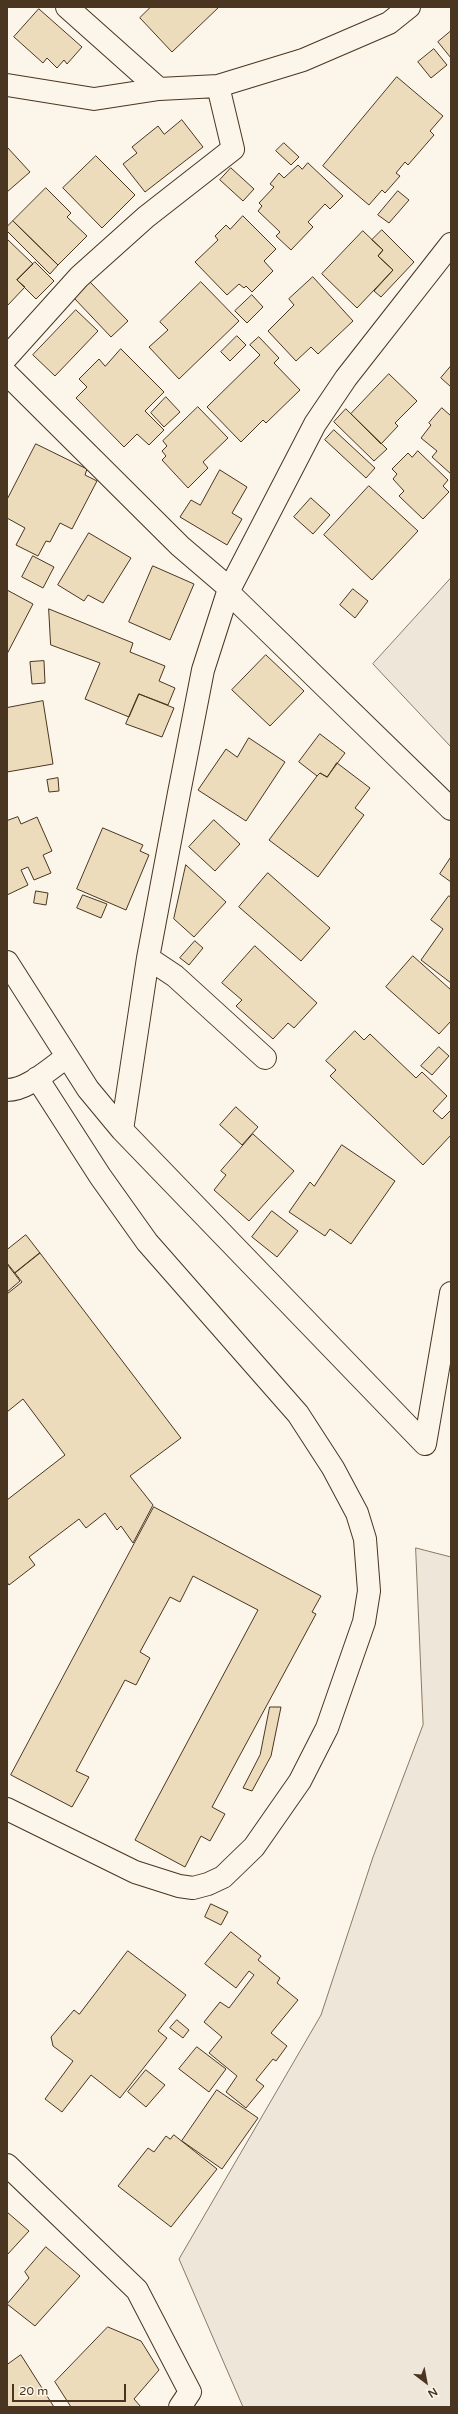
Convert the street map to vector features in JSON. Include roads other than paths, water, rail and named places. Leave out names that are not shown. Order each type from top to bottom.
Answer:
[{"type":"street","points":[[67,7],[159,88]]},
{"type":"street","points":[[7,85],[94,99],[159,88],[218,86],[303,60],[389,23],[409,7]]},
{"type":"street","points":[[7,357],[79,277],[146,217],[233,149],[218,86]]},
{"type":"street","points":[[122,1130],[148,958],[203,670],[229,590],[315,424],[346,378],[451,244]]},
{"type":"street","points":[[7,374],[180,546],[229,590],[451,809]]},
{"type":"street","points":[[148,958],[175,976],[265,1058]]},
{"type":"street","points":[[7,962],[88,1089],[122,1130],[425,1444],[451,1293]]},
{"type":"street","points":[[7,1090],[13,1090],[37,1078],[67,1057]]},
{"type":"street","points":[[7,1809],[135,1872],[180,1886],[193,1888],[208,1884],[223,1877],[254,1846],[300,1781],[329,1722],[364,1622],[369,1591],[365,1539],[357,1513],[318,1444],[298,1414],[147,1242],[100,1176],[37,1078]]},
{"type":"street","points":[[7,2165],[137,2290],[190,2392],[180,2407]]}]
